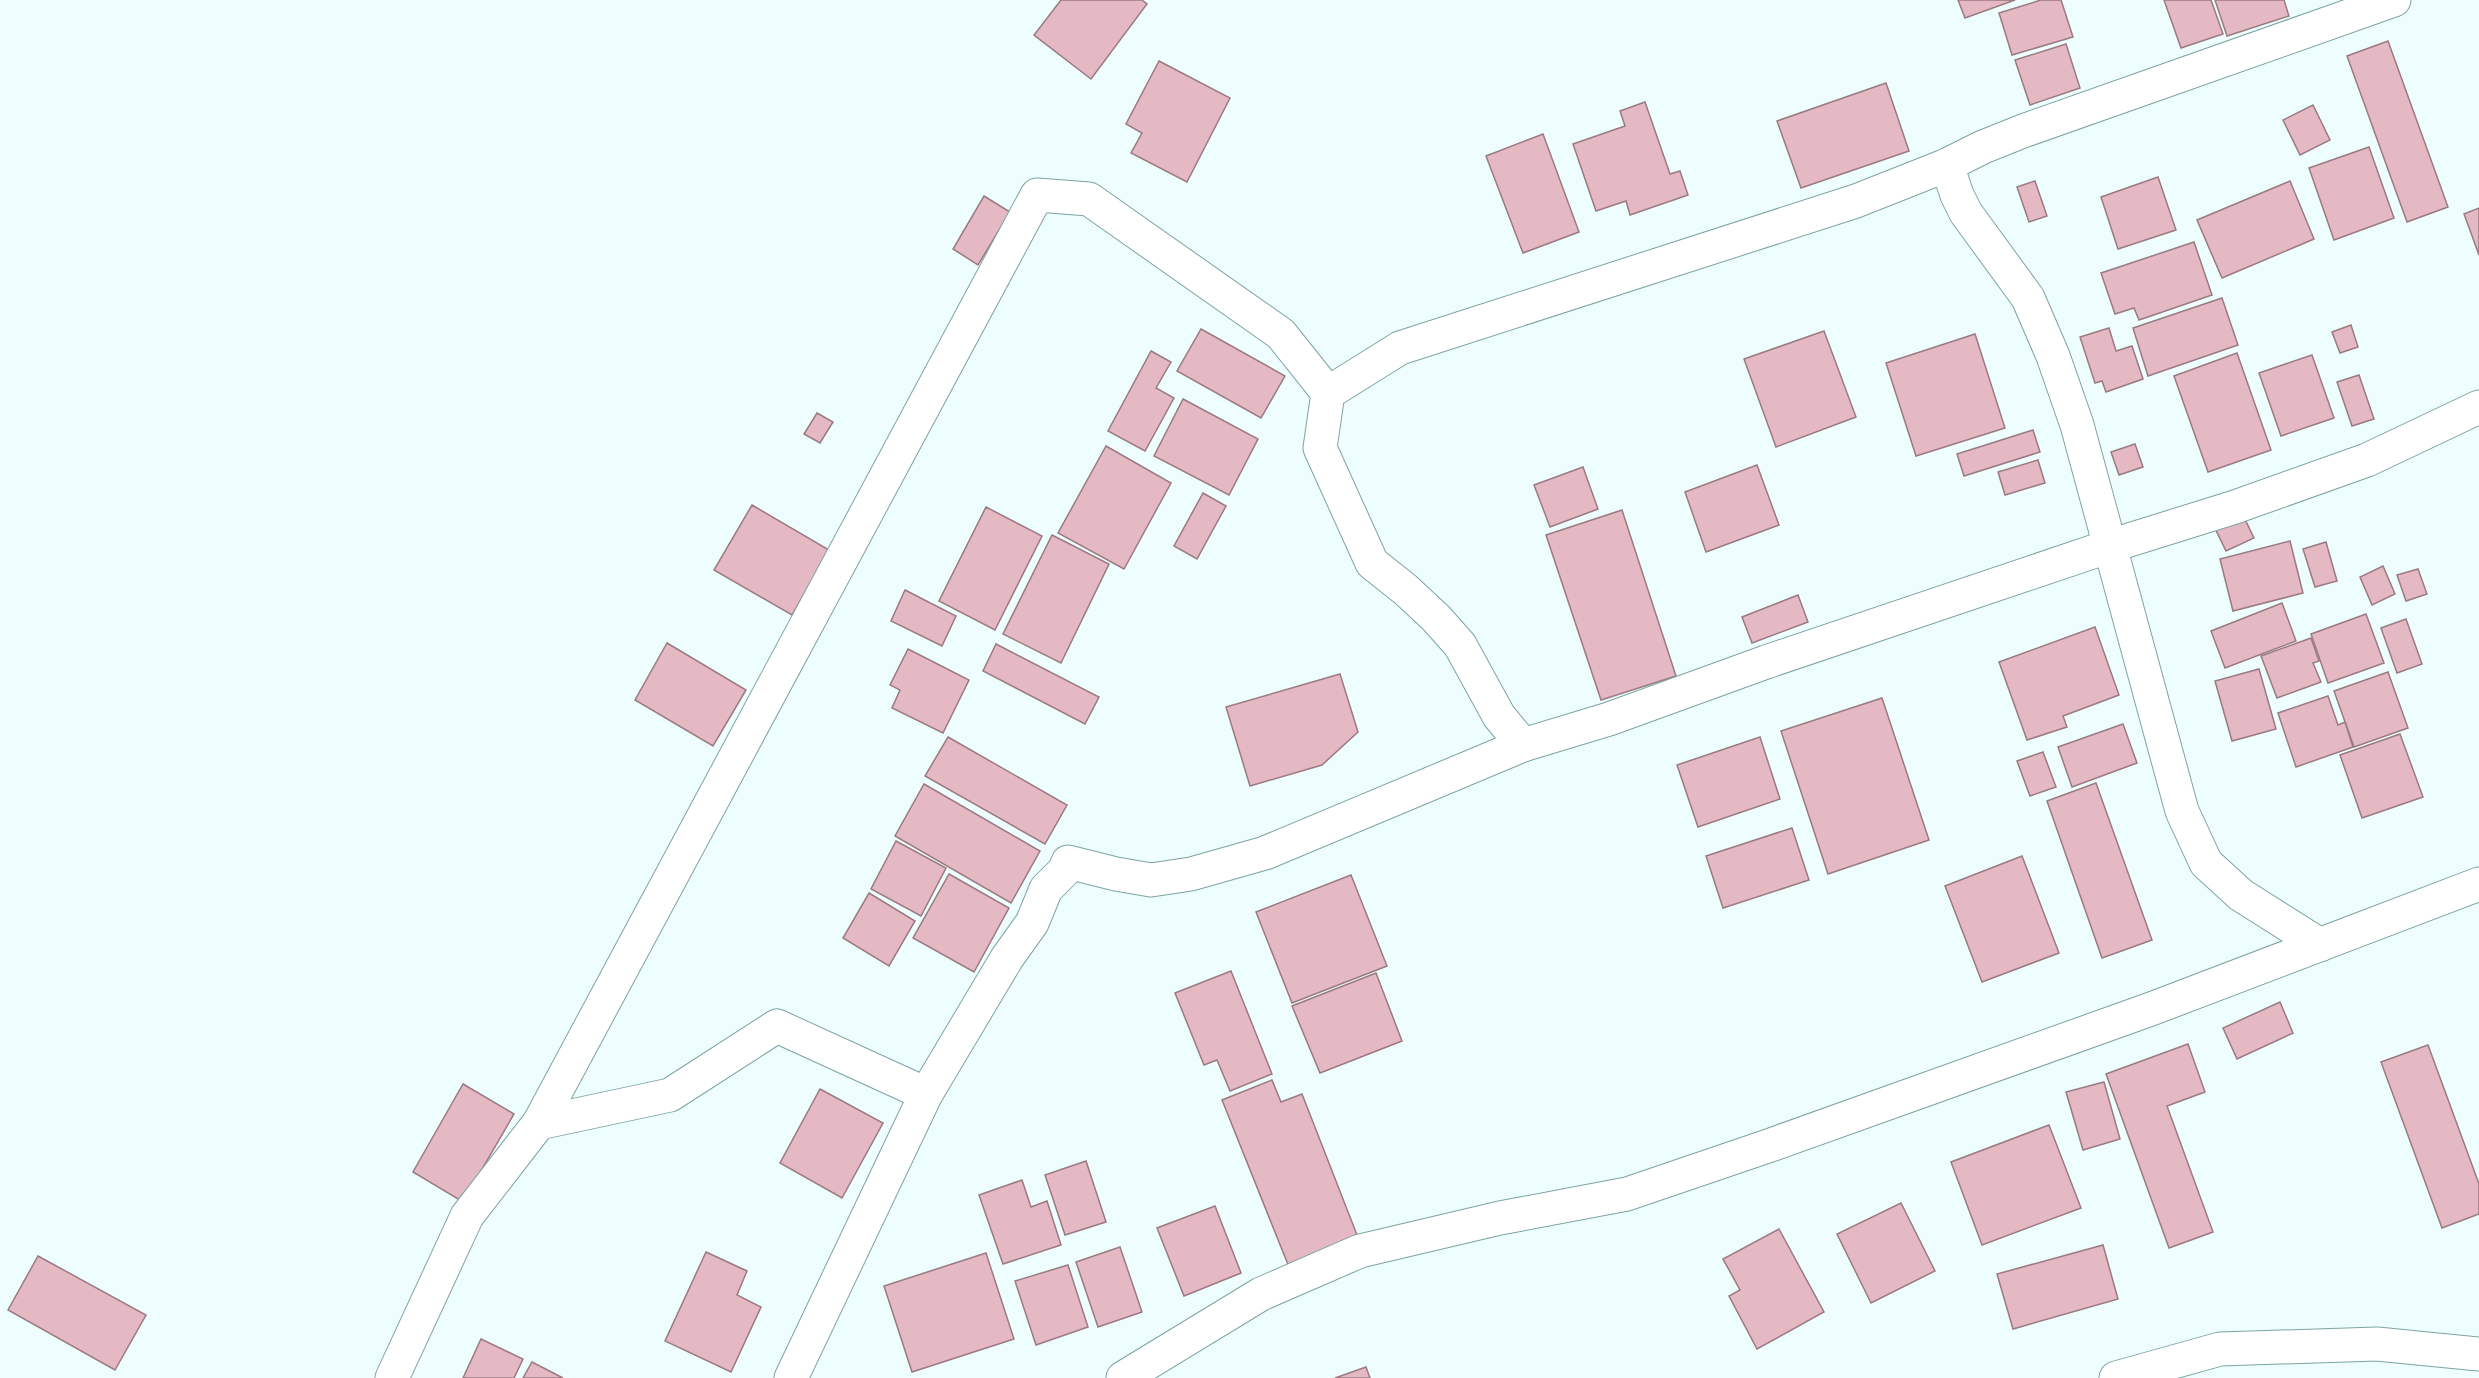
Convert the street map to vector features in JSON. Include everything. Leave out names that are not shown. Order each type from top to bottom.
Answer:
[{"type":"street","points":[[1328,393],[1400,348],[1856,201],[1947,165],[2023,131],[2394,0]]},
{"type":"street","points":[[1947,165],[1966,213],[2028,298],[2054,356],[2077,425],[2182,811],[2206,863],[2241,895],[2320,945]]},
{"type":"street","points":[[392,1378],[467,1216],[539,1123],[1037,195],[1089,199],[1281,334],[1328,393],[1320,448],[1372,563],[1406,590],[1460,645],[1499,716],[1523,745]]},
{"type":"street","points":[[791,1378],[926,1094],[1007,958],[1032,923],[1046,889],[1064,871],[1068,862],[1151,880],[1191,874],[1265,853],[1523,745],[1609,719],[1766,662],[2110,546],[2235,507],[2367,460],[2479,407]]},
{"type":"street","points":[[1123,1378],[1261,1294],[1360,1251],[1500,1218],[1627,1194],[2117,1021],[2479,884]]},
{"type":"street","points":[[539,1123],[670,1095],[777,1026],[926,1094]]},
{"type":"street","points":[[2116,1378],[2220,1349],[2377,1344],[2479,1354]]},
{"type":"building","points":[[1061,0],[1142,0],[1147,4],[1091,79],[1034,35]]},
{"type":"building","points":[[1958,0],[2015,0],[1965,18]]},
{"type":"building","points":[[2041,0],[2061,0],[2073,37],[2012,55],[1999,13]]},
{"type":"building","points":[[2164,0],[2211,0],[2223,34],[2181,48]]},
{"type":"building","points":[[2215,0],[2284,0],[2289,16],[2227,36]]},
{"type":"building","points":[[2388,41],[2448,207],[2407,222],[2347,56]]},
{"type":"building","points":[[2066,44],[2080,88],[2030,105],[2015,60]]},
{"type":"building","points":[[1159,61],[1230,98],[1187,182],[1131,153],[1142,133],[1126,124]]},
{"type":"building","points":[[1886,83],[1909,151],[1801,188],[1777,121]]},
{"type":"building","points":[[1645,102],[1670,174],[1680,171],[1688,195],[1630,215],[1626,201],[1596,211],[1573,144],[1625,126],[1620,111]]},
{"type":"building","points":[[2313,105],[2330,140],[2300,155],[2283,120]]},
{"type":"building","points":[[1543,134],[1579,232],[1523,253],[1486,156]]},
{"type":"building","points":[[2369,147],[2394,218],[2334,240],[2309,168]]},
{"type":"building","points":[[2158,177],[2176,230],[2118,249],[2101,197]]},
{"type":"building","points":[[2035,181],[2047,216],[2029,222],[2017,187]]},
{"type":"building","points":[[2290,181],[2314,239],[2222,278],[2197,220]]},
{"type":"building","points":[[984,196],[1010,212],[978,265],[953,249]]},
{"type":"building","points":[[2479,208],[2479,255],[2464,214]]},
{"type":"building","points":[[2194,242],[2212,295],[2139,320],[2134,308],[2115,314],[2101,273]]},
{"type":"building","points":[[2222,298],[2238,345],[2148,376],[2133,328]]},
{"type":"building","points":[[2351,325],[2358,347],[2340,353],[2332,332]]},
{"type":"building","points":[[2109,328],[2116,351],[2132,346],[2143,379],[2106,392],[2102,381],[2095,383],[2080,337]]},
{"type":"building","points":[[1201,329],[1285,376],[1261,418],[1177,371]]},
{"type":"building","points":[[1824,331],[1856,417],[1776,447],[1744,359]]},
{"type":"building","points":[[1975,334],[2005,428],[1916,456],[1886,363]]},
{"type":"building","points":[[1151,351],[1171,362],[1156,388],[1174,398],[1145,451],[1108,431]]},
{"type":"building","points":[[2237,353],[2271,450],[2208,472],[2174,376]]},
{"type":"building","points":[[2312,355],[2334,418],[2281,436],[2259,373]]},
{"type":"building","points":[[2359,375],[2374,419],[2352,426],[2337,382]]},
{"type":"building","points":[[1183,399],[1258,439],[1229,495],[1154,456]]},
{"type":"building","points":[[817,413],[833,422],[820,443],[804,434]]},
{"type":"building","points":[[2033,430],[2040,452],[1964,476],[1957,454]]},
{"type":"building","points":[[2135,444],[2143,467],[2119,475],[2111,452]]},
{"type":"building","points":[[1106,446],[1171,483],[1124,569],[1058,533]]},
{"type":"building","points":[[2038,460],[2045,483],[2005,495],[1998,472]]},
{"type":"building","points":[[1757,465],[1779,525],[1706,552],[1685,492]]},
{"type":"building","points":[[1583,467],[1598,509],[1550,527],[1534,485]]},
{"type":"building","points":[[1203,493],[1226,506],[1197,559],[1174,546]]},
{"type":"building","points":[[752,505],[829,550],[792,615],[714,570]]},
{"type":"building","points":[[986,507],[1042,536],[995,630],[939,601]]},
{"type":"building","points":[[2240,509],[2254,538],[2226,551],[2212,522]]},
{"type":"building","points":[[1622,510],[1676,676],[1601,700],[1546,535]]},
{"type":"building","points":[[1052,535],[1109,564],[1061,663],[1003,634]]},
{"type":"building","points":[[2290,541],[2303,593],[2233,611],[2220,559]]},
{"type":"building","points":[[2326,542],[2337,581],[2315,587],[2303,549]]},
{"type":"building","points":[[2383,566],[2395,594],[2372,605],[2360,577]]},
{"type":"building","points":[[2418,569],[2427,594],[2406,601],[2397,575]]},
{"type":"building","points":[[905,590],[956,616],[942,646],[891,621]]},
{"type":"building","points":[[1798,595],[1808,622],[1752,643],[1742,617]]},
{"type":"building","points":[[2282,603],[2296,641],[2225,668],[2211,631]]},
{"type":"building","points":[[2366,614],[2384,663],[2328,683],[2311,634]]},
{"type":"building","points":[[2406,619],[2422,664],[2397,673],[2381,628]]},
{"type":"building","points":[[2095,627],[2119,695],[2063,716],[2067,727],[2027,740],[1999,662]]},
{"type":"building","points":[[2311,638],[2319,661],[2313,663],[2321,682],[2277,698],[2261,656]]},
{"type":"building","points":[[667,643],[746,690],[713,746],[635,700]]},
{"type":"building","points":[[996,644],[1099,697],[1085,724],[983,671]]},
{"type":"building","points":[[908,649],[969,680],[943,733],[892,708],[900,690],[890,685]]},
{"type":"building","points":[[2259,669],[2276,729],[2232,741],[2215,681]]},
{"type":"building","points":[[2388,672],[2408,728],[2354,747],[2334,691]]},
{"type":"building","points":[[1340,674],[1358,732],[1322,765],[1250,786],[1226,707]]},
{"type":"building","points":[[2328,696],[2338,725],[2345,722],[2353,747],[2296,767],[2278,713]]},
{"type":"building","points":[[1882,698],[1929,840],[1828,874],[1781,731]]},
{"type":"building","points":[[2123,724],[2137,763],[2072,787],[2058,747]]},
{"type":"building","points":[[2400,734],[2423,797],[2362,818],[2340,755]]},
{"type":"building","points":[[948,737],[1067,805],[1045,844],[925,776]]},
{"type":"building","points":[[1760,737],[1780,799],[1698,827],[1677,765]]},
{"type":"building","points":[[2043,752],[2056,787],[2030,796],[2017,761]]},
{"type":"building","points":[[2096,783],[2152,940],[2102,958],[2047,801]]},
{"type":"building","points":[[924,784],[1040,851],[1011,903],[895,836]]},
{"type":"building","points":[[1792,828],[1809,880],[1723,908],[1706,856]]},
{"type":"building","points":[[896,841],[946,868],[921,916],[871,889]]},
{"type":"building","points":[[2022,856],[2059,953],[1982,982],[1945,886]]},
{"type":"building","points":[[949,874],[1009,908],[974,972],[913,938]]},
{"type":"building","points":[[1351,875],[1387,966],[1292,1003],[1256,912]]},
{"type":"building","points":[[869,893],[915,921],[889,966],[843,938]]},
{"type":"building","points":[[1231,971],[1272,1074],[1230,1091],[1217,1060],[1204,1065],[1175,993]]},
{"type":"building","points":[[1376,973],[1402,1041],[1320,1073],[1292,1006]]},
{"type":"building","points":[[2280,1002],[2293,1033],[2237,1059],[2223,1028]]},
{"type":"building","points":[[2188,1044],[2205,1092],[2167,1106],[2213,1232],[2169,1248],[2106,1074]]},
{"type":"building","points":[[2428,1045],[2479,1184],[2479,1214],[2442,1228],[2381,1062]]},
{"type":"building","points":[[1272,1080],[1281,1102],[1302,1094],[1359,1240],[1289,1267],[1222,1100]]},
{"type":"building","points":[[2104,1082],[2120,1139],[2083,1150],[2066,1092]]},
{"type":"building","points":[[463,1084],[514,1114],[463,1202],[413,1172]]},
{"type":"building","points":[[820,1089],[883,1123],[842,1198],[780,1163]]},
{"type":"building","points":[[2049,1125],[2081,1208],[1982,1245],[1951,1162]]},
{"type":"building","points":[[1086,1161],[1106,1222],[1065,1235],[1045,1175]]},
{"type":"building","points":[[1022,1180],[1031,1207],[1047,1201],[1061,1245],[1003,1264],[979,1195]]},
{"type":"building","points":[[1901,1203],[1935,1271],[1871,1303],[1837,1234]]},
{"type":"building","points":[[1215,1206],[1241,1273],[1184,1296],[1157,1228]]},
{"type":"building","points":[[1779,1229],[1824,1312],[1757,1349],[1729,1296],[1740,1290],[1723,1259]]},
{"type":"building","points":[[2103,1245],[2118,1299],[2013,1329],[1997,1274]]},
{"type":"building","points":[[1120,1247],[1142,1312],[1098,1327],[1076,1262]]},
{"type":"building","points":[[706,1252],[747,1271],[737,1295],[761,1307],[731,1372],[665,1341]]},
{"type":"building","points":[[986,1253],[1014,1339],[912,1372],[884,1286]]},
{"type":"building","points":[[38,1256],[146,1315],[115,1370],[8,1310]]},
{"type":"building","points":[[1068,1265],[1088,1327],[1036,1345],[1015,1281]]},
{"type":"building","points":[[481,1339],[523,1359],[514,1378],[463,1378]]},
{"type":"building","points":[[532,1362],[563,1378],[523,1378]]},
{"type":"building","points":[[1366,1367],[1370,1378],[1335,1378]]}]
